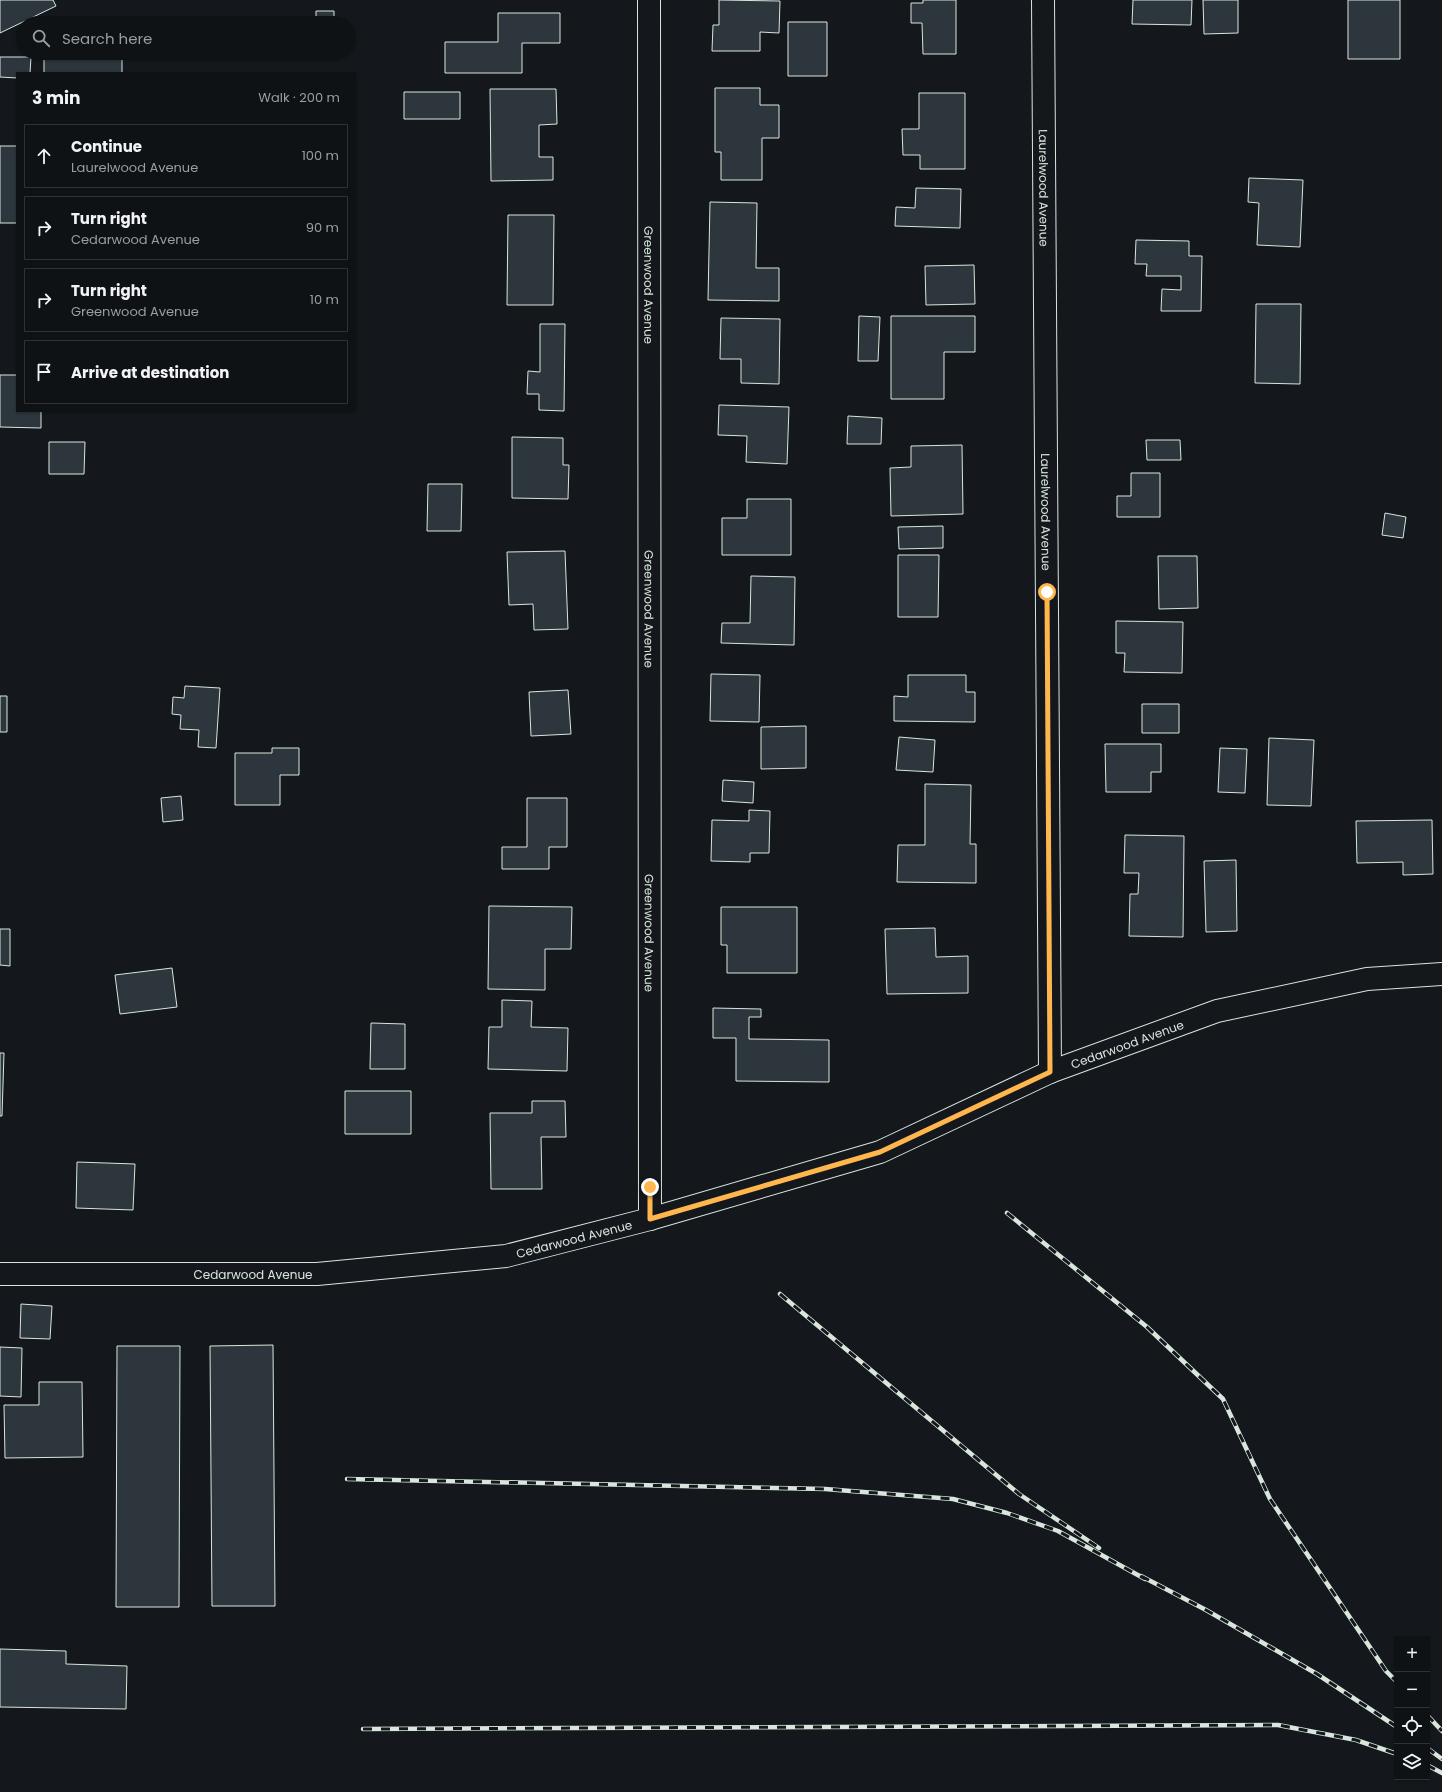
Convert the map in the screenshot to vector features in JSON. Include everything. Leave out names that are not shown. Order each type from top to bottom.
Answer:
[{"type":"street","name":"Greenwood Avenue","points":[[649,0],[650,1219]]},
{"type":"street","name":"Laurelwood Avenue","points":[[1043,0],[1050,1072]]},
{"type":"street","name":"Cedarwood Avenue","points":[[0,1274],[317,1274],[506,1256],[650,1219],[880,1152],[1050,1072],[1217,1011],[1366,979],[1442,974]]},
{"type":"building","points":[[0,0],[53,0],[56,6],[35,16],[16,16],[16,25],[0,33]]},
{"type":"building","points":[[719,0],[780,1],[779,33],[760,32],[760,51],[712,51],[713,25],[719,25]]},
{"type":"building","points":[[923,0],[956,0],[956,54],[923,54],[922,23],[911,23],[911,3],[923,3]]},
{"type":"building","points":[[1133,0],[1192,0],[1191,25],[1132,24]]},
{"type":"building","points":[[1203,0],[1238,0],[1238,33],[1204,34]]},
{"type":"building","points":[[1348,0],[1400,0],[1400,59],[1348,59]]},
{"type":"building","points":[[316,11],[334,11],[334,16],[316,16]]},
{"type":"building","points":[[498,13],[560,13],[560,43],[522,43],[522,73],[445,73],[445,42],[498,42]]},
{"type":"building","points":[[788,22],[827,22],[827,76],[788,76]]},
{"type":"building","points":[[0,57],[16,57],[16,60],[31,60],[30,72],[16,72],[16,78],[0,77]]},
{"type":"building","points":[[44,60],[122,60],[122,72],[44,72]]},
{"type":"building","points":[[715,88],[760,88],[760,105],[779,105],[779,138],[762,138],[762,180],[721,180],[721,152],[715,152]]},
{"type":"building","points":[[490,89],[556,89],[557,124],[539,125],[539,157],[553,157],[553,180],[491,181]]},
{"type":"building","points":[[404,92],[460,92],[460,119],[404,119]]},
{"type":"building","points":[[919,93],[965,93],[965,169],[920,169],[920,155],[903,155],[902,129],[919,129]]},
{"type":"building","points":[[0,146],[16,146],[16,223],[0,223]]},
{"type":"building","points":[[1249,178],[1303,180],[1300,247],[1257,245],[1259,203],[1248,202]]},
{"type":"building","points":[[916,188],[961,189],[960,228],[895,226],[896,207],[915,208]]},
{"type":"building","points":[[710,202],[757,203],[756,268],[779,268],[779,301],[708,300]]},
{"type":"building","points":[[508,215],[554,215],[553,305],[507,305]]},
{"type":"building","points":[[1136,240],[1189,241],[1189,256],[1202,256],[1201,311],[1161,311],[1162,289],[1181,290],[1181,276],[1146,276],[1147,264],[1135,264]]},
{"type":"building","points":[[974,265],[975,304],[926,305],[925,266]]},
{"type":"building","points":[[1256,304],[1301,304],[1300,384],[1255,383]]},
{"type":"building","points":[[859,316],[880,317],[878,361],[858,361]]},
{"type":"building","points":[[891,316],[975,316],[975,352],[944,352],[944,399],[891,399]]},
{"type":"building","points":[[721,318],[780,319],[779,384],[741,383],[741,359],[720,359]]},
{"type":"building","points":[[540,324],[565,324],[564,411],[539,410],[539,394],[527,394],[528,371],[540,372]]},
{"type":"building","points":[[0,375],[16,375],[16,412],[41,412],[41,428],[0,427]]},
{"type":"building","points":[[719,405],[789,407],[787,464],[746,462],[747,436],[718,435]]},
{"type":"building","points":[[848,416],[882,418],[881,444],[847,444]]},
{"type":"building","points":[[512,437],[563,438],[563,465],[569,465],[568,499],[512,498]]},
{"type":"building","points":[[1146,440],[1180,440],[1181,460],[1147,460]]},
{"type":"building","points":[[49,442],[85,442],[84,474],[49,474]]},
{"type":"building","points":[[962,445],[963,514],[891,516],[890,468],[911,467],[911,446]]},
{"type":"building","points":[[1131,473],[1160,473],[1160,517],[1117,517],[1117,496],[1131,496]]},
{"type":"building","points":[[428,484],[462,484],[461,531],[427,531]]},
{"type":"building","points":[[747,499],[791,499],[791,555],[722,555],[722,518],[747,518]]},
{"type":"building","points":[[1385,513],[1406,517],[1403,538],[1382,535]]},
{"type":"building","points":[[943,526],[943,548],[899,549],[898,527]]},
{"type":"building","points":[[565,551],[568,629],[534,630],[533,604],[509,605],[507,552]]},
{"type":"building","points":[[898,555],[939,555],[938,617],[898,617]]},
{"type":"building","points":[[1158,556],[1197,556],[1198,608],[1159,609]]},
{"type":"building","points":[[751,576],[795,577],[794,645],[721,643],[722,623],[750,623]]},
{"type":"building","points":[[1116,621],[1183,622],[1182,673],[1124,672],[1125,653],[1116,653]]},
{"type":"building","points":[[711,674],[760,675],[759,722],[710,721]]},
{"type":"building","points":[[908,675],[966,675],[966,692],[975,692],[975,722],[894,721],[894,696],[908,697]]},
{"type":"building","points":[[185,686],[220,688],[216,748],[198,747],[199,730],[180,729],[181,715],[172,714],[173,697],[184,698]]},
{"type":"building","points":[[568,690],[571,734],[531,736],[529,692]]},
{"type":"building","points":[[0,696],[7,696],[7,732],[0,732]]},
{"type":"building","points":[[1142,704],[1179,704],[1179,733],[1142,733]]},
{"type":"building","points":[[806,726],[806,768],[761,769],[761,727]]},
{"type":"building","points":[[899,737],[935,740],[933,772],[896,770]]},
{"type":"building","points":[[1269,738],[1314,740],[1311,806],[1267,805]]},
{"type":"building","points":[[1105,744],[1161,744],[1161,772],[1151,772],[1151,792],[1106,792]]},
{"type":"building","points":[[272,748],[299,748],[299,775],[280,775],[280,805],[235,805],[235,753],[272,753]]},
{"type":"building","points":[[1220,748],[1247,749],[1245,793],[1218,792]]},
{"type":"building","points":[[723,780],[754,782],[753,803],[722,801]]},
{"type":"building","points":[[925,784],[971,785],[970,844],[976,844],[976,883],[897,882],[898,845],[925,845]]},
{"type":"building","points":[[181,796],[183,820],[163,822],[161,798]]},
{"type":"building","points":[[527,798],[567,798],[567,847],[549,847],[549,869],[502,869],[502,847],[527,847]]},
{"type":"building","points":[[749,810],[770,811],[769,853],[750,853],[750,862],[711,861],[712,820],[749,821]]},
{"type":"building","points":[[1432,820],[1433,874],[1403,875],[1403,862],[1357,863],[1356,821]]},
{"type":"building","points":[[1125,835],[1184,836],[1183,937],[1129,936],[1130,894],[1138,894],[1139,873],[1124,873]]},
{"type":"building","points":[[1236,860],[1237,931],[1206,932],[1204,861]]},
{"type":"building","points":[[489,906],[572,907],[571,949],[545,949],[545,990],[488,989]]},
{"type":"building","points":[[721,907],[797,907],[797,973],[727,973],[727,945],[721,945]]},
{"type":"building","points":[[935,928],[936,957],[968,956],[968,993],[887,994],[885,929]]},
{"type":"building","points":[[0,929],[10,929],[10,966],[0,965]]},
{"type":"building","points":[[172,968],[177,1007],[120,1014],[115,975]]},
{"type":"building","points":[[502,1000],[532,1001],[531,1027],[568,1028],[567,1071],[488,1069],[489,1027],[502,1027]]},
{"type":"building","points":[[713,1008],[761,1009],[761,1017],[749,1017],[749,1039],[829,1040],[829,1082],[736,1081],[736,1038],[713,1038]]},
{"type":"building","points":[[371,1023],[405,1024],[405,1069],[370,1069]]},
{"type":"building","points":[[0,1053],[4,1053],[2,1116],[0,1116]]},
{"type":"building","points":[[345,1091],[411,1091],[411,1134],[345,1134]]},
{"type":"building","points":[[532,1101],[565,1101],[566,1137],[541,1137],[542,1189],[491,1189],[490,1113],[532,1113]]},
{"type":"building","points":[[77,1162],[135,1164],[133,1210],[76,1208]]},
{"type":"building","points":[[21,1304],[52,1306],[50,1339],[20,1338]]},
{"type":"building","points":[[273,1345],[275,1606],[212,1606],[210,1346]]},
{"type":"building","points":[[117,1346],[180,1346],[179,1607],[116,1607]]},
{"type":"building","points":[[0,1347],[22,1348],[21,1397],[0,1396]]},
{"type":"building","points":[[39,1382],[82,1382],[83,1457],[5,1458],[4,1405],[39,1405]]},
{"type":"building","points":[[0,1649],[66,1651],[66,1664],[127,1666],[126,1709],[0,1707]]},
{"type":"railway","points":[[1007,1213],[1147,1327],[1223,1399],[1270,1499],[1386,1671],[1394,1679]]},
{"type":"railway","points":[[780,1294],[1019,1494],[1099,1548]]},
{"type":"railway","points":[[347,1479],[825,1489],[953,1499],[1007,1513],[1058,1531],[1145,1579]]},
{"type":"railway","points":[[1141,1576],[1206,1610],[1317,1674],[1394,1725]]},
{"type":"railway","points":[[1430,1718],[1442,1731]]},
{"type":"railway","points":[[363,1729],[1278,1725],[1356,1740],[1394,1753]]},
{"type":"railway","points":[[1430,1750],[1442,1759]]},
{"type":"railway","points":[[1430,1767],[1442,1773]]},
{"type":"route","points":[[650,1187],[650,1219],[880,1152],[1050,1072],[1047,592]]}]
